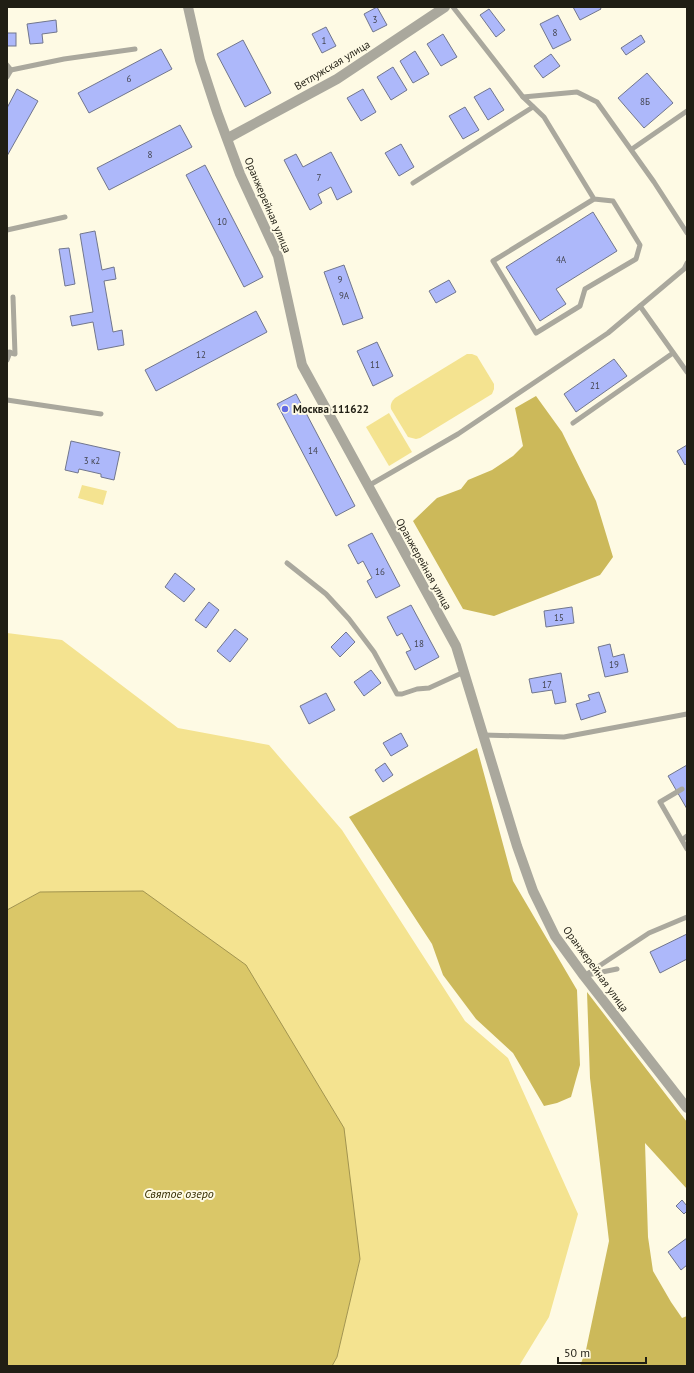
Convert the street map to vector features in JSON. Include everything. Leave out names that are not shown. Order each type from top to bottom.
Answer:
[{"type":"street","name":"Оранжерейная улица","points":[[188,7],[200,60],[217,112],[228,138],[240,174],[278,256],[302,365],[456,646],[533,891],[555,936],[584,976],[687,1108]]},
{"type":"street","name":"Ветлужская улица","points":[[228,138],[336,79],[446,7]]},
{"type":"lane","points":[[454,7],[523,97],[544,117],[594,199]]},
{"type":"lane","points":[[10,70],[135,49]]},
{"type":"lane","points":[[7,65],[10,70]]},
{"type":"lane","points":[[7,77],[10,70]]},
{"type":"lane","points":[[523,97],[577,92],[597,102],[632,149],[687,233]]},
{"type":"lane","points":[[413,183],[533,107]]},
{"type":"lane","points":[[632,149],[687,111]]},
{"type":"lane","points":[[594,199],[613,201],[640,245],[636,259],[585,289],[580,306],[536,333],[493,261],[594,199]]},
{"type":"lane","points":[[7,230],[65,217]]},
{"type":"lane","points":[[368,486],[464,430],[608,333],[684,269],[687,263]]},
{"type":"lane","points":[[7,360],[8,352],[16,354],[13,297]]},
{"type":"lane","points":[[640,306],[687,372]]},
{"type":"lane","points":[[573,423],[673,353]]},
{"type":"lane","points":[[7,400],[101,414]]},
{"type":"lane","points":[[286,563],[326,594],[349,619],[374,652],[397,694],[402,694],[417,689],[429,688],[464,672]]},
{"type":"lane","points":[[483,734],[564,737],[687,714]]},
{"type":"lane","points":[[682,790],[660,802],[687,849]]},
{"type":"lane","points":[[682,840],[687,836]]},
{"type":"lane","points":[[584,976],[649,933],[687,917]]},
{"type":"lane","points":[[584,976],[617,970]]},
{"type":"shaded area","points":[[467,354],[477,356],[494,384],[492,394],[420,438],[416,439],[408,437],[391,409],[393,400]]},
{"type":"shaded area","points":[[536,396],[562,432],[596,501],[613,557],[600,575],[494,616],[463,609],[413,521],[437,498],[461,489],[468,480],[492,470],[513,456],[523,446],[515,408]]},
{"type":"shaded area","points":[[389,413],[412,452],[389,466],[366,427]]},
{"type":"shaded area","points":[[82,485],[107,491],[103,505],[78,498]]},
{"type":"shaded area","points":[[7,633],[62,640],[178,728],[269,745],[342,830],[465,1021],[508,1058],[578,1214],[549,1317],[519,1366],[332,1366],[337,1357],[360,1259],[40,892],[7,910]]},
{"type":"shaded area","points":[[477,748],[513,881],[577,990],[580,1065],[571,1097],[557,1103],[544,1106],[513,1053],[476,1019],[443,975],[432,944],[349,817]]},
{"type":"shaded area","points":[[587,992],[687,1122],[687,1189],[645,1143],[648,1237],[653,1271],[682,1318],[687,1316],[687,1366],[580,1366],[586,1350],[609,1241],[590,1078]]},
{"type":"water","name":"Святое озеро","points":[[143,891],[246,965],[344,1128],[360,1259],[337,1357],[332,1366],[7,1366],[7,910],[40,892]]},
{"type":"building","points":[[377,7],[387,25],[373,32],[364,14]]},
{"type":"building","points":[[573,7],[600,7],[601,9],[580,20]]},
{"type":"building","points":[[489,9],[505,30],[496,37],[480,15]]},
{"type":"building","points":[[558,15],[571,40],[553,49],[540,24]]},
{"type":"building","points":[[56,20],[57,32],[42,34],[43,43],[30,44],[27,24]]},
{"type":"building","points":[[326,27],[336,46],[322,53],[312,34]]},
{"type":"building","points":[[7,33],[16,33],[16,46],[7,46]]},
{"type":"building","points":[[443,34],[457,57],[441,66],[427,44]]},
{"type":"building","points":[[641,35],[645,42],[626,55],[621,48]]},
{"type":"building","points":[[243,40],[271,93],[245,107],[217,54]]},
{"type":"building","points":[[161,49],[172,69],[89,113],[78,93]]},
{"type":"building","points":[[415,51],[429,74],[413,83],[400,61]]},
{"type":"building","points":[[551,54],[560,66],[543,78],[534,66]]},
{"type":"building","points":[[393,67],[407,90],[391,100],[377,77]]},
{"type":"building","points":[[647,73],[673,103],[644,128],[618,98]]},
{"type":"building","points":[[490,88],[504,110],[488,120],[474,97]]},
{"type":"building","points":[[17,89],[38,101],[7,156],[7,108]]},
{"type":"building","points":[[363,89],[376,112],[361,121],[347,98]]},
{"type":"building","points":[[465,107],[479,130],[463,139],[449,116]]},
{"type":"building","points":[[180,125],[192,147],[109,190],[97,168]]},
{"type":"building","points":[[401,144],[414,167],[399,176],[385,153]]},
{"type":"building","points":[[331,152],[352,192],[337,200],[331,187],[318,194],[322,203],[310,210],[284,160],[296,154],[303,167]]},
{"type":"building","points":[[205,165],[263,277],[244,287],[186,175]]},
{"type":"building","points":[[593,212],[617,251],[556,289],[566,304],[540,321],[506,267]]},
{"type":"building","points":[[95,231],[102,270],[114,267],[116,279],[104,281],[113,332],[122,330],[124,345],[98,350],[93,322],[72,326],[70,316],[93,312],[80,234]]},
{"type":"building","points":[[69,248],[75,284],[65,286],[59,249]]},
{"type":"building","points":[[344,265],[363,318],[343,325],[324,272]]},
{"type":"building","points":[[449,280],[456,292],[436,303],[429,291]]},
{"type":"building","points":[[256,311],[267,332],[156,391],[145,370]]},
{"type":"building","points":[[377,342],[393,376],[373,386],[357,351]]},
{"type":"building","points":[[614,359],[627,376],[576,412],[564,394]]},
{"type":"building","points":[[296,394],[355,506],[336,516],[277,404]]},
{"type":"building","points":[[71,441],[120,452],[114,480],[101,477],[101,474],[79,469],[78,473],[65,470]]},
{"type":"building","points":[[687,445],[687,463],[685,465],[677,451]]},
{"type":"building","points":[[372,533],[400,586],[376,598],[367,581],[372,578],[363,561],[358,564],[348,545]]},
{"type":"building","points":[[175,573],[195,589],[184,602],[165,587]]},
{"type":"building","points":[[209,602],[219,610],[206,628],[195,620]]},
{"type":"building","points":[[411,605],[439,657],[415,670],[406,652],[411,650],[402,633],[397,636],[387,617]]},
{"type":"building","points":[[572,607],[574,623],[546,627],[544,611]]},
{"type":"building","points":[[235,629],[248,639],[230,662],[217,651]]},
{"type":"building","points":[[346,632],[355,642],[340,657],[331,647]]},
{"type":"building","points":[[610,644],[613,657],[624,654],[628,672],[605,677],[598,647]]},
{"type":"building","points":[[371,670],[381,683],[364,696],[354,682]]},
{"type":"building","points":[[561,673],[566,702],[555,704],[552,690],[532,693],[529,679]]},
{"type":"building","points":[[599,692],[606,712],[581,720],[576,704],[590,700],[588,695]]},
{"type":"building","points":[[326,693],[335,710],[309,724],[300,706]]},
{"type":"building","points":[[401,733],[408,746],[391,756],[383,743]]},
{"type":"building","points":[[385,763],[393,775],[383,782],[375,770]]},
{"type":"building","points":[[687,765],[687,809],[668,776]]},
{"type":"building","points":[[687,934],[687,959],[660,973],[650,952]]},
{"type":"building","points":[[682,1200],[687,1206],[687,1211],[684,1214],[676,1206]]},
{"type":"building","points":[[687,1238],[687,1265],[681,1270],[668,1252]]},
{"type":"place","name":"Москва 111622","points":[[285,409]]}]
